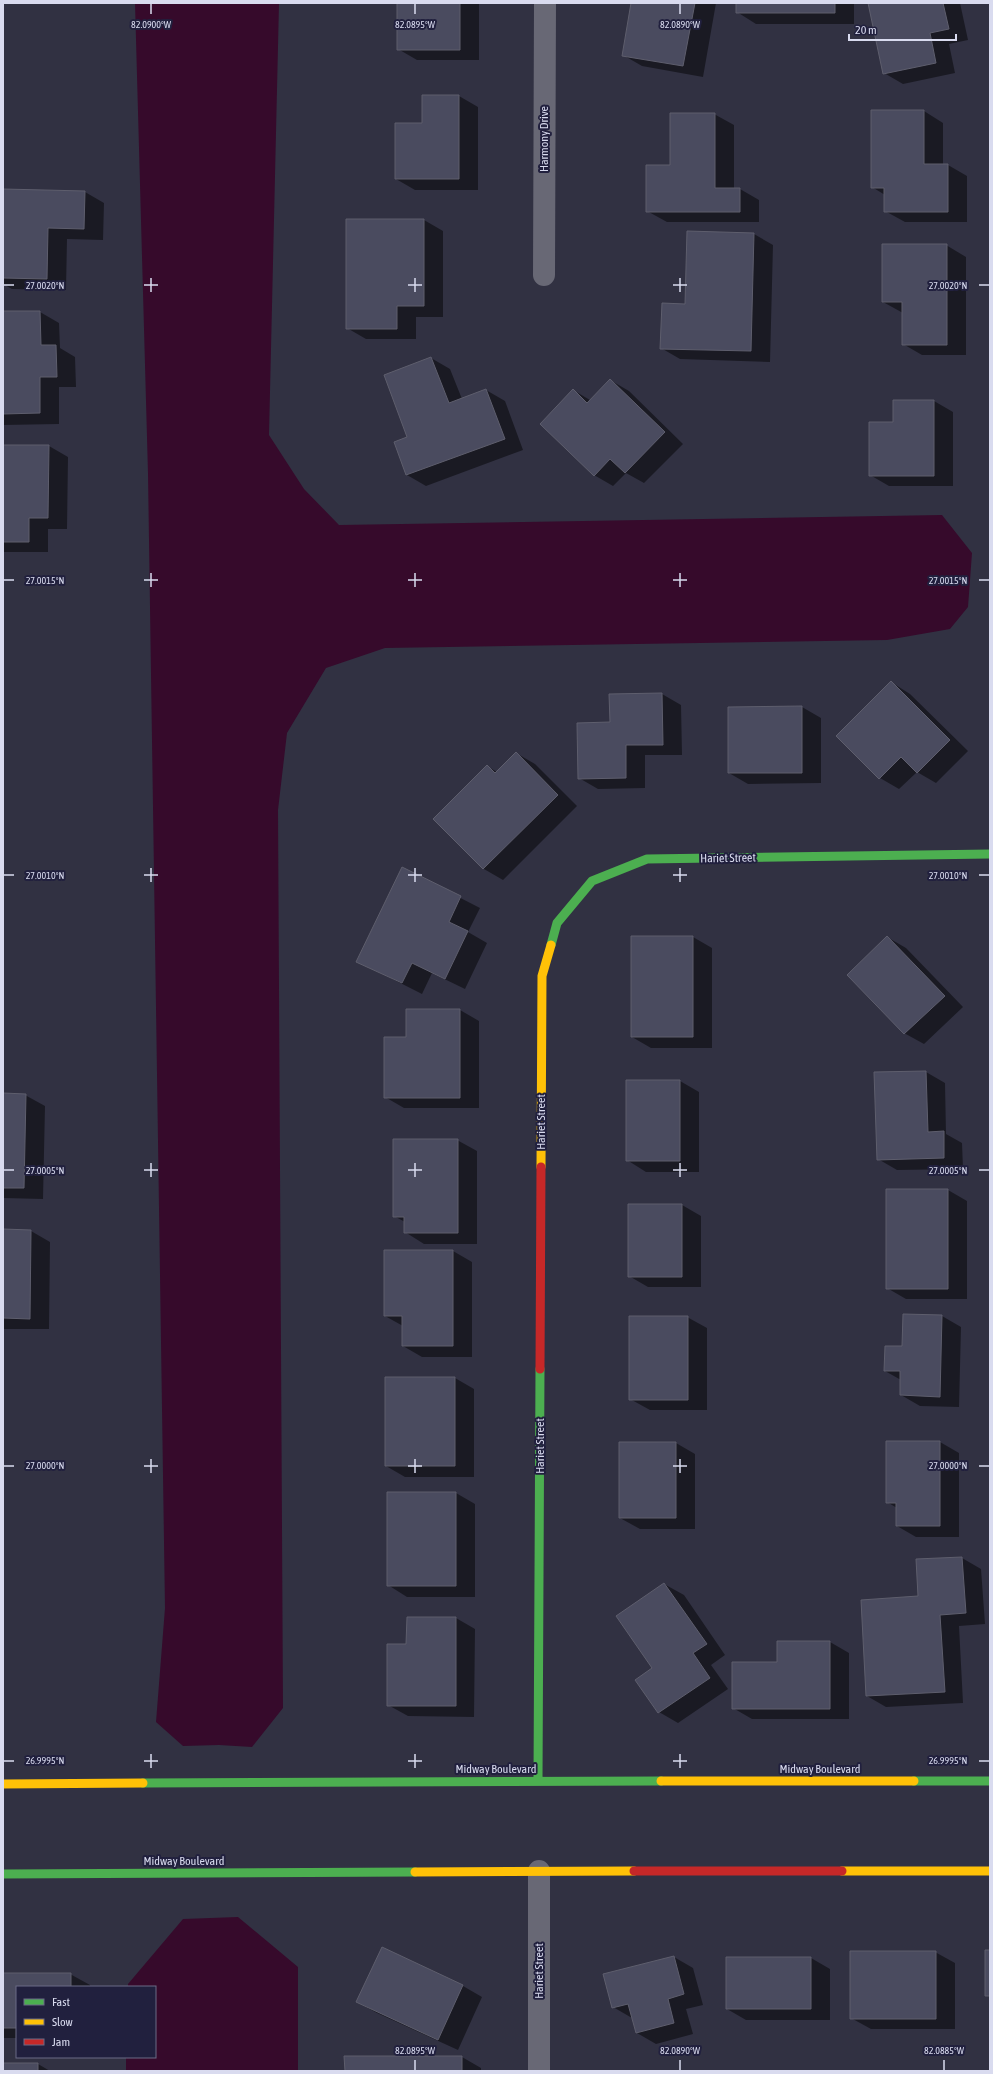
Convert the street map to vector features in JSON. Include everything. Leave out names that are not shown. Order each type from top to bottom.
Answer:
[{"type":"street","name":"Harmony Drive","points":[[544,275],[545,3]]},
{"type":"street","name":"Hariet Street","points":[[538,1781],[542,976],[556,923],[592,881],[647,859],[990,854]]},
{"type":"street","name":"Midway Boulevard","points":[[3,1784],[538,1781],[990,1781]]},
{"type":"street","name":"Hariet Street","points":[[538,1871],[539,2071]]},
{"type":"street","name":"Midway Boulevard","points":[[3,1874],[538,1871],[990,1871]]},
{"type":"shaded area","points":[[135,3],[279,3],[269,435],[304,489],[339,525],[942,515],[972,553],[968,607],[950,629],[887,640],[385,648],[326,668],[287,733],[278,810],[283,1708],[252,1747],[219,1745],[183,1746],[156,1722],[165,1608],[148,473]]},
{"type":"shaded area","points":[[238,1917],[298,1967],[298,2071],[126,2071],[126,2058],[156,2058],[156,1986],[128,1986],[128,1984],[183,1919]]},
{"type":"building","points":[[397,3],[460,3],[460,50],[397,50]]},
{"type":"building","points":[[631,3],[695,3],[683,66],[622,56]]},
{"type":"building","points":[[736,3],[835,3],[835,13],[736,13]]},
{"type":"building","points":[[868,3],[943,3],[949,29],[930,33],[936,63],[883,74]]},
{"type":"building","points":[[422,95],[459,95],[459,179],[395,179],[395,123],[422,123]]},
{"type":"building","points":[[871,110],[924,110],[924,164],[948,164],[948,212],[884,212],[884,188],[871,188]]},
{"type":"building","points":[[670,113],[715,113],[715,188],[740,188],[740,212],[646,212],[646,165],[670,165]]},
{"type":"building","points":[[3,189],[85,191],[84,229],[48,228],[47,279],[3,278]]},
{"type":"building","points":[[346,219],[424,219],[424,306],[397,306],[397,329],[346,329]]},
{"type":"building","points":[[687,231],[754,233],[751,351],[660,349],[662,303],[685,304]]},
{"type":"building","points":[[882,244],[947,244],[947,345],[902,345],[902,302],[882,302]]},
{"type":"building","points":[[3,311],[40,311],[41,345],[56,345],[57,377],[40,377],[40,413],[3,414]]},
{"type":"building","points":[[431,357],[449,403],[486,389],[505,439],[406,475],[394,442],[407,437],[384,375]]},
{"type":"building","points":[[610,379],[665,432],[625,473],[610,459],[594,476],[540,424],[573,389],[587,403]]},
{"type":"building","points":[[893,400],[934,400],[934,476],[869,476],[869,422],[893,422]]},
{"type":"building","points":[[3,445],[49,445],[48,518],[29,518],[29,542],[3,542]]},
{"type":"building","points":[[891,681],[950,740],[917,773],[901,757],[879,779],[836,736]]},
{"type":"building","points":[[662,693],[663,745],[626,745],[626,778],[578,779],[577,723],[610,722],[609,694]]},
{"type":"building","points":[[802,706],[802,773],[728,773],[728,707]]},
{"type":"building","points":[[516,752],[558,795],[483,869],[433,819],[487,765],[495,773]]},
{"type":"building","points":[[402,867],[461,896],[449,922],[468,931],[445,979],[412,963],[402,983],[356,962]]},
{"type":"building","points":[[631,936],[693,936],[693,1037],[631,1037]]},
{"type":"building","points":[[887,936],[945,996],[904,1034],[847,975]]},
{"type":"building","points":[[406,1009],[460,1009],[460,1098],[384,1098],[384,1037],[406,1037]]},
{"type":"building","points":[[926,1071],[928,1132],[944,1131],[944,1158],[877,1160],[874,1072]]},
{"type":"building","points":[[626,1080],[680,1080],[680,1161],[626,1161]]},
{"type":"building","points":[[3,1093],[26,1094],[24,1188],[3,1188]]},
{"type":"building","points":[[393,1139],[458,1139],[458,1233],[404,1233],[404,1217],[393,1217]]},
{"type":"building","points":[[886,1189],[948,1189],[948,1289],[886,1289]]},
{"type":"building","points":[[628,1204],[682,1204],[682,1277],[628,1277]]},
{"type":"building","points":[[3,1229],[31,1230],[30,1319],[3,1318]]},
{"type":"building","points":[[384,1250],[453,1250],[453,1346],[402,1346],[402,1316],[384,1316]]},
{"type":"building","points":[[903,1314],[942,1315],[940,1397],[900,1395],[900,1371],[884,1371],[885,1346],[902,1346]]},
{"type":"building","points":[[629,1316],[688,1316],[688,1400],[629,1400]]},
{"type":"building","points":[[385,1377],[455,1377],[455,1466],[385,1466]]},
{"type":"building","points":[[886,1441],[940,1441],[940,1526],[896,1526],[896,1503],[886,1503]]},
{"type":"building","points":[[619,1442],[676,1442],[676,1518],[619,1518]]},
{"type":"building","points":[[387,1492],[456,1492],[456,1586],[387,1586]]},
{"type":"building","points":[[962,1557],[966,1613],[940,1615],[945,1692],[866,1696],[861,1600],[918,1596],[916,1559]]},
{"type":"building","points":[[664,1583],[707,1644],[693,1653],[710,1678],[658,1713],[635,1680],[652,1668],[616,1616]]},
{"type":"building","points":[[407,1617],[456,1617],[456,1706],[387,1706],[387,1644],[406,1644]]},
{"type":"building","points":[[777,1641],[830,1641],[830,1709],[732,1709],[732,1662],[777,1662]]},
{"type":"building","points":[[382,1947],[463,1985],[438,2040],[356,2002]]},
{"type":"building","points":[[985,1950],[990,1950],[990,1996],[985,1996]]},
{"type":"building","points":[[850,1951],[936,1951],[936,2019],[850,2019]]},
{"type":"building","points":[[674,1956],[684,1994],[668,1999],[674,2023],[636,2033],[628,2004],[612,2008],[603,1974]]},
{"type":"building","points":[[726,1957],[811,1957],[811,2009],[726,2009]]},
{"type":"building","points":[[3,1973],[71,1973],[71,1986],[16,1986],[16,2028],[3,2028]]},
{"type":"building","points":[[344,2056],[462,2056],[462,2071],[345,2071]]},
{"type":"building","points":[[3,2063],[38,2063],[38,2071],[3,2071]]},
{"type":"traffic: fast","points":[[551,945],[557,923],[592,881],[647,859],[990,854]]},
{"type":"traffic: fast","points":[[538,1781],[540,1369]]},
{"type":"traffic: fast","points":[[143,1783],[661,1781]]},
{"type":"traffic: fast","points":[[914,1781],[990,1781]]},
{"type":"traffic: fast","points":[[3,1874],[415,1872]]},
{"type":"traffic: slow","points":[[541,1167],[542,976],[551,945]]},
{"type":"traffic: slow","points":[[661,1781],[914,1781]]},
{"type":"traffic: slow","points":[[3,1784],[143,1783]]},
{"type":"traffic: slow","points":[[415,1872],[634,1871]]},
{"type":"traffic: slow","points":[[842,1871],[990,1871]]},
{"type":"traffic: jam","points":[[540,1369],[541,1167]]},
{"type":"traffic: jam","points":[[634,1871],[842,1871]]}]
